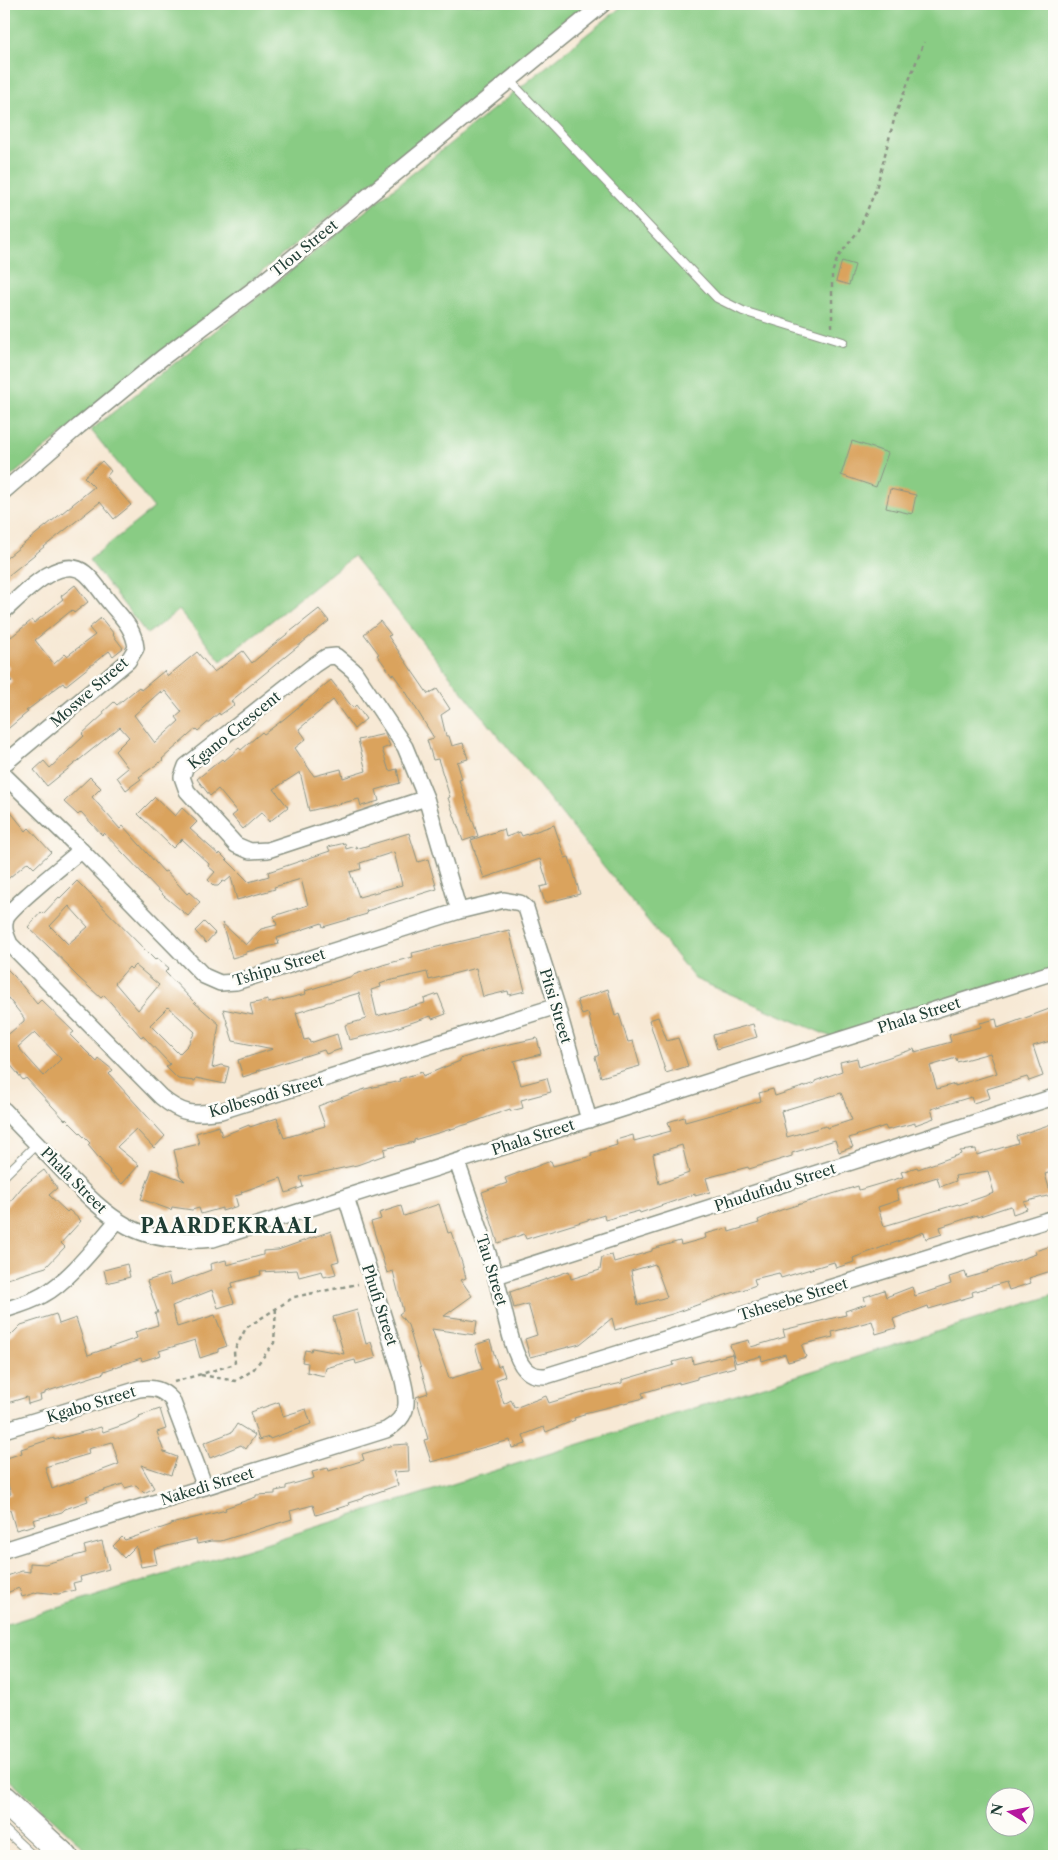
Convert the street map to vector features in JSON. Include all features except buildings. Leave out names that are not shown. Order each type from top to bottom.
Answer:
[{"type":"main road","points":[[4,1798],[67,1856]]},
{"type":"street","name":"Tlou Street","points":[[4,491],[162,358],[258,286],[603,4]]},
{"type":"street","name":"Moswe Street","points":[[4,611],[48,574],[62,568],[71,567],[84,573],[125,622],[135,635],[136,648],[128,661],[4,764]]},
{"type":"street","name":"Kgano Crescent","points":[[426,798],[268,850],[250,851],[236,845],[187,791],[182,777],[186,766],[326,657],[331,656],[342,660],[354,671],[405,747],[426,798],[459,911]]},
{"type":"street","name":"Tshipu Street","points":[[4,775],[81,850],[204,976],[220,984],[236,982],[459,911],[504,900],[512,900]]},
{"type":"street","name":"Kolbesodi Street","points":[[81,850],[16,905],[7,917],[4,930],[10,944],[161,1096],[171,1105],[190,1114],[221,1112],[557,1006]]},
{"type":"street","name":"Pitsi Street","points":[[512,900],[526,908],[557,1006],[589,1120]]},
{"type":"street","name":"Phala Street","points":[[4,1110],[87,1197],[117,1221],[154,1236],[173,1240],[213,1239],[1054,972]]},
{"type":"street","name":"Phudufudu Street","points":[[496,1276],[1054,1097]]},
{"type":"street","name":"Tau Street","points":[[457,1162],[496,1276],[518,1358],[525,1370],[532,1374]]},
{"type":"street","name":"Phufi Street","points":[[346,1198],[402,1376],[408,1399],[405,1413]]},
{"type":"street","name":"Tshesebe Street","points":[[532,1374],[546,1376],[1054,1218]]},
{"type":"street","points":[[4,1310],[24,1304],[45,1294],[66,1278],[117,1221]]},
{"type":"street","name":"Kgabo Street","points":[[4,1430],[140,1389],[158,1389],[166,1393],[172,1400],[205,1487]]},
{"type":"street","name":"Nakedi Street","points":[[4,1550],[386,1430],[397,1424],[405,1413]]},
{"type":"lane","points":[[510,81],[718,298],[742,310],[843,342]]},
{"type":"lane","name":"Phala Street","points":[[4,1176],[37,1144]]},
{"type":"lane","points":[[4,1812],[51,1856]]},
{"type":"lane","points":[[4,1829],[33,1856]]},
{"type":"path","points":[[832,338],[832,273],[838,257],[859,230],[876,189],[895,116],[924,42]]},
{"type":"path","points":[[158,1389],[170,1383],[235,1364],[234,1350],[246,1328],[294,1296],[372,1281]]},
{"type":"path","points":[[200,1375],[236,1381],[253,1370],[274,1343],[276,1308]]},
{"type":"green space","points":[[4,4],[590,4],[4,482]]},
{"type":"green space","points":[[625,4],[1054,4],[1054,969],[841,1041],[695,979],[353,556],[221,661],[179,610],[147,634],[89,560],[154,508],[91,430]]},
{"type":"green space","points":[[1054,1295],[1054,1856],[93,1856],[4,1774],[4,1625]]},
{"type":"district","name":"PAARDEKRAAL","points":[[229,1226]]}]
